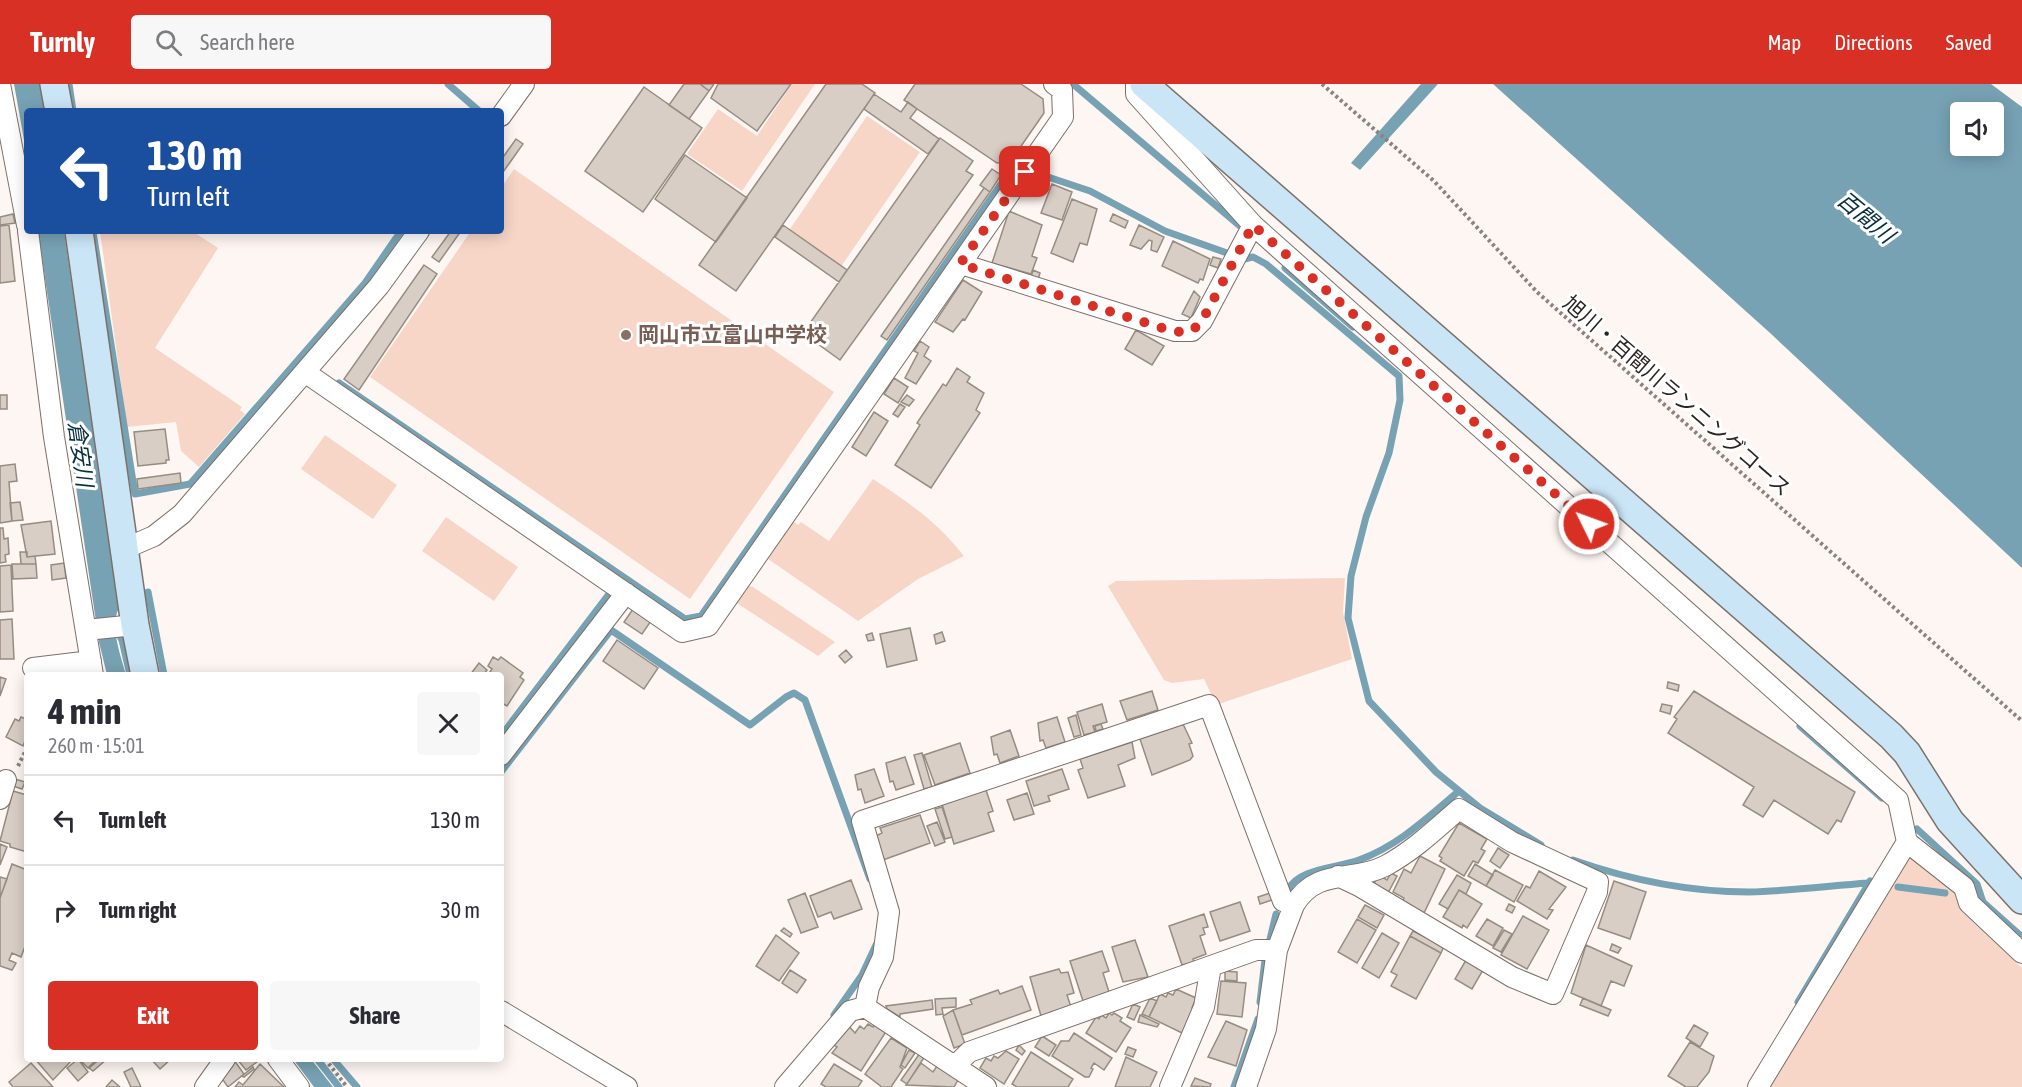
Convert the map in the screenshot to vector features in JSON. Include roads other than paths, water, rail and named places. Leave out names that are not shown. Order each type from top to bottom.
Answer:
[{"type":"street","points":[[0,84],[24,209]]},
{"type":"street","points":[[54,84],[58,108]]},
{"type":"street","points":[[504,112],[524,84]]},
{"type":"street","points":[[306,373],[682,632],[708,626],[1063,117],[1062,90],[1054,84]]},
{"type":"street","points":[[1136,84],[1136,94],[1253,225],[1898,800],[1906,842],[1964,887],[1969,903],[2022,953]]},
{"type":"street","points":[[1144,84],[1891,736],[1907,753],[1950,821],[2022,900]]},
{"type":"street","points":[[960,264],[1175,332],[1192,331],[1202,321],[1234,256],[1253,225]]},
{"type":"street","points":[[28,234],[54,437],[90,630],[92,668],[33,668]]},
{"type":"street","points":[[79,234],[124,549],[129,626],[144,672]]},
{"type":"street","points":[[124,549],[154,536],[182,514],[379,286],[417,234]]},
{"type":"street","points":[[504,751],[626,593]]},
{"type":"street","points":[[90,630],[129,626]]},
{"type":"street","points":[[865,1007],[869,987],[883,957],[890,912],[862,821],[1209,705],[1283,901],[1294,905]]},
{"type":"street","points":[[0,799],[6,780]]},
{"type":"street","points":[[1246,1087],[1266,1029],[1270,950],[1301,893],[1312,885],[1338,876],[1383,867],[1423,841],[1459,809],[1512,843],[1598,882],[1597,892],[1553,994],[1512,977],[1359,886],[1338,876]]},
{"type":"street","points":[[1758,1087],[1906,842]]},
{"type":"street","points":[[955,1066],[969,1052],[1210,966],[1270,950]]},
{"type":"street","points":[[1170,1087],[1204,1008],[1210,966]]},
{"type":"street","points":[[785,1087],[850,1011],[865,1007],[986,1087]]},
{"type":"street","points":[[504,1013],[627,1087]]},
{"type":"street","points":[[204,1087],[223,1062]]},
{"type":"street","points":[[280,1062],[299,1087]]},
{"type":"water","points":[[14,84],[40,84],[44,108],[24,108],[24,140]]},
{"type":"water","points":[[1421,84],[1438,84],[1360,170],[1351,163]]},
{"type":"water","name":"百間川","points":[[1493,84],[1991,84],[2022,107],[2022,568],[1769,332]]},
{"type":"water","name":"倉安川","points":[[38,234],[64,234],[119,608],[115,623],[116,632],[125,672],[106,672],[99,642]]},
{"type":"water","points":[[295,1062],[313,1062],[333,1087],[314,1087]]},
{"type":"waterway","points":[[69,84],[73,108]]},
{"type":"waterway","points":[[448,84],[476,108]]},
{"type":"waterway","points":[[1073,84],[1240,226]]},
{"type":"waterway","points":[[339,383],[685,619],[701,616],[1010,171]]},
{"type":"waterway","points":[[1048,177],[1090,191],[1165,231],[1244,259],[1253,257],[1266,264],[1399,376],[1400,400],[1389,453],[1366,517],[1351,576],[1348,618],[1369,701],[1436,772],[1480,808],[1541,845]]},
{"type":"waterway","points":[[93,234],[135,494],[190,484],[365,283],[399,234]]},
{"type":"waterway","points":[[1285,268],[1353,327]]},
{"type":"waterway","points":[[148,592],[163,672]]},
{"type":"waterway","points":[[504,732],[609,594]]},
{"type":"waterway","points":[[116,629],[122,640],[129,672]]},
{"type":"waterway","points":[[504,768],[611,630],[750,725],[794,693],[805,700],[870,879]]},
{"type":"waterway","points":[[1800,726],[1882,798]]},
{"type":"waterway","points":[[1288,890],[1300,877],[1309,873],[1350,863],[1387,847],[1412,830],[1459,791]]},
{"type":"waterway","points":[[1917,829],[1977,884],[1983,902],[2022,937]]},
{"type":"waterway","points":[[1573,860],[1638,879],[1704,890],[1778,891],[1870,881]]},
{"type":"waterway","points":[[1798,1002],[1869,883]]},
{"type":"waterway","points":[[1898,887],[1945,893]]},
{"type":"waterway","points":[[1260,1002],[1265,960],[1276,914]]},
{"type":"waterway","points":[[834,1015],[862,975],[876,945]]},
{"type":"waterway","points":[[1234,1087],[1258,1019]]},
{"type":"waterway","points":[[319,1062],[339,1087]]},
{"type":"waterway","points":[[336,1062],[357,1087]]},
{"type":"place","name":"岡山市立富山中学校","points":[[626,335]]}]
